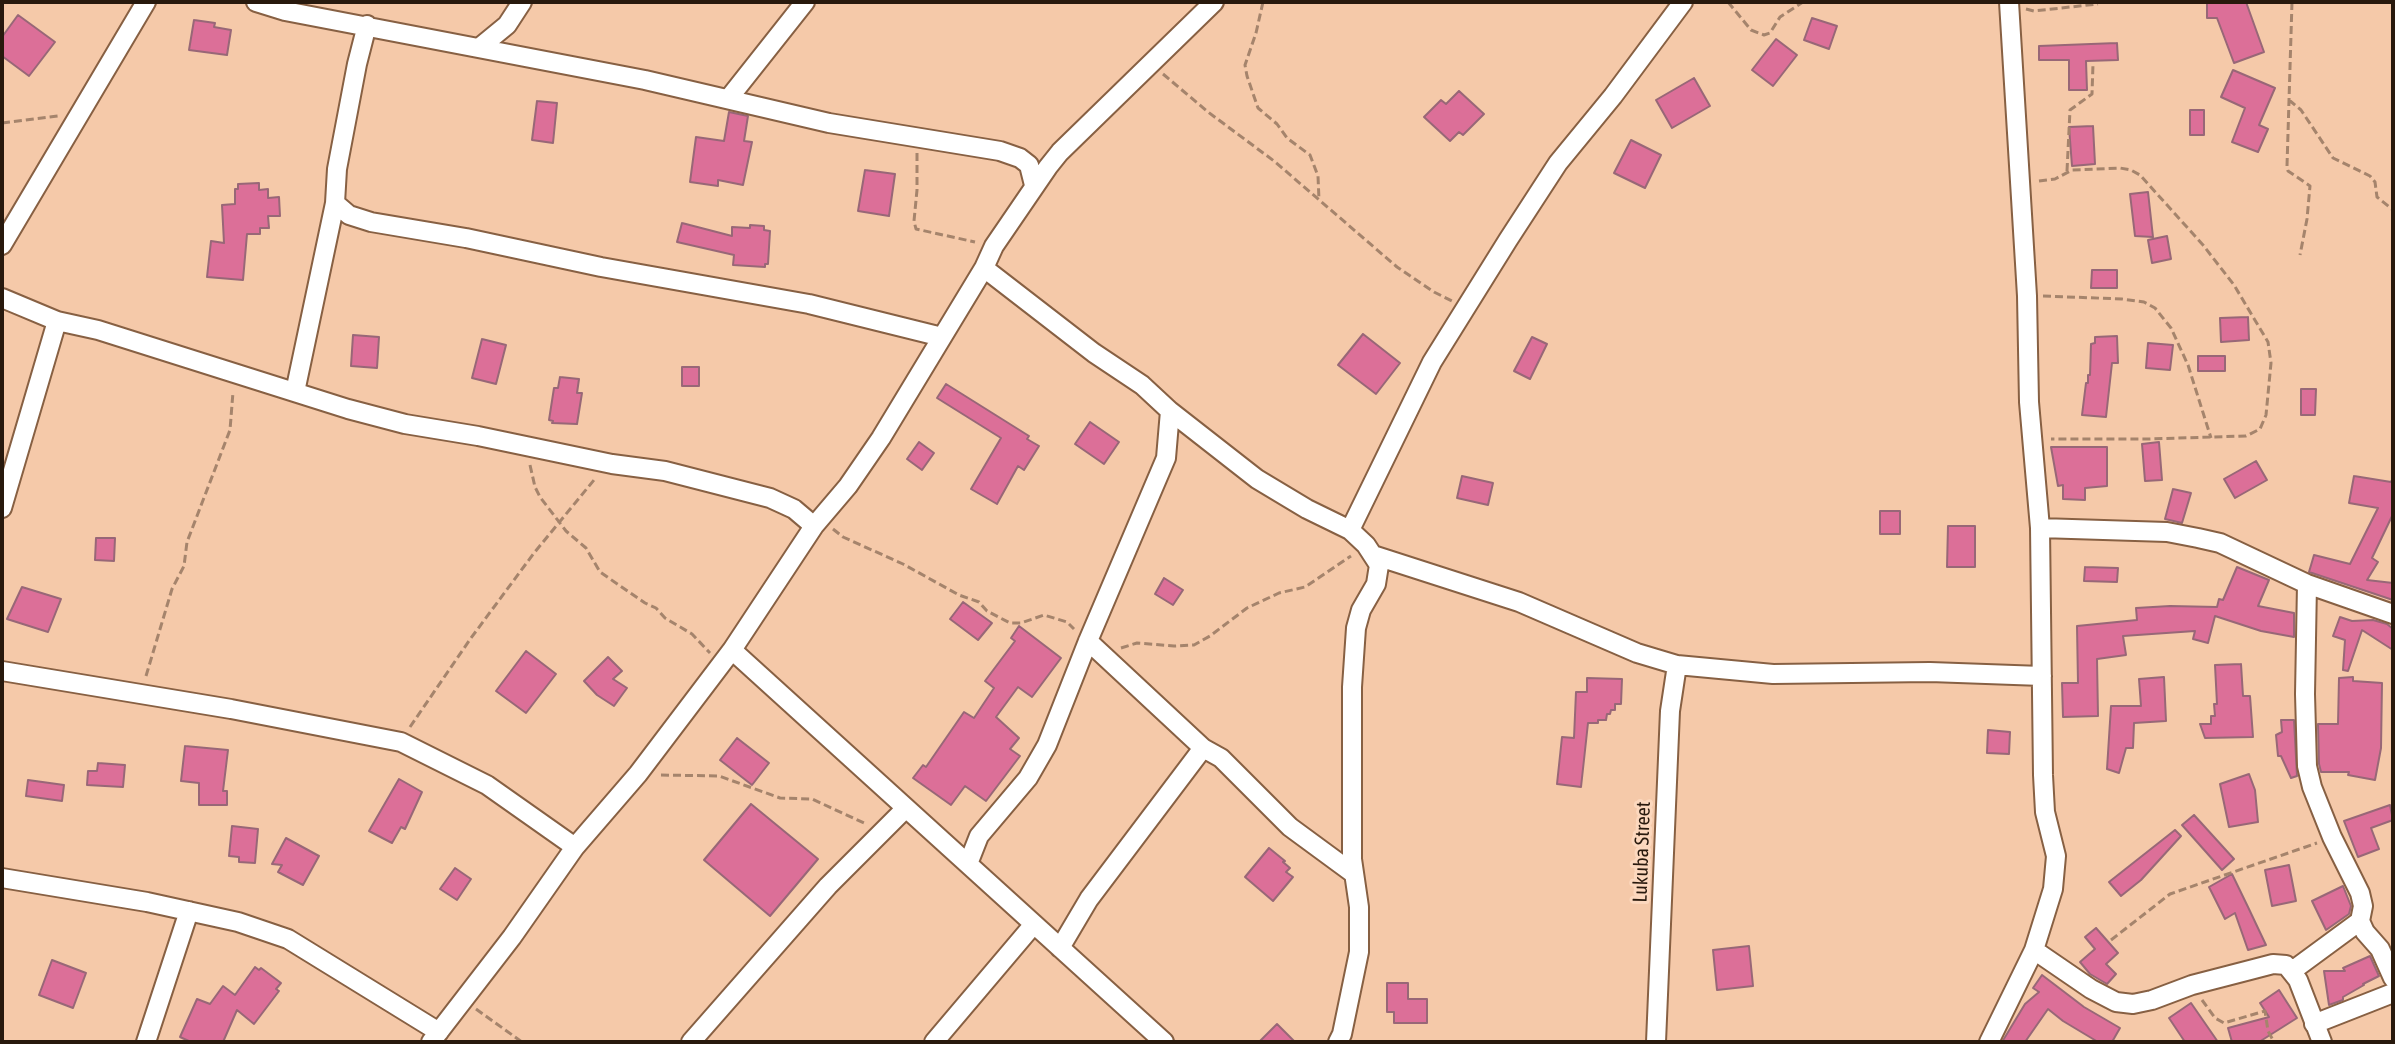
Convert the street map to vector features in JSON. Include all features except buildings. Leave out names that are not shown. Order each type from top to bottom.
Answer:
[{"type":"street","points":[[2,245],[146,2]]},
{"type":"street","points":[[259,2],[285,11],[729,98],[829,123],[1000,151],[1029,165],[1034,185]]},
{"type":"street","points":[[479,48],[507,25],[522,2]]},
{"type":"street","points":[[729,98],[805,2]]},
{"type":"street","points":[[2,878],[147,902],[238,922],[288,939],[435,1037],[512,937],[575,847],[638,774],[727,656],[821,518],[848,486],[881,438],[984,268],[994,246],[1034,185],[1060,152],[1214,2]]},
{"type":"street","points":[[1350,530],[1432,362],[1466,307],[1558,163],[1683,2]]},
{"type":"street","points":[[1989,1042],[2034,950],[2053,889],[2056,856],[2045,812],[2040,528],[2027,366],[2027,296],[2019,181],[2014,4]]},
{"type":"street","points":[[295,392],[335,203],[339,156],[367,25]]},
{"type":"street","points":[[1020,158],[1060,152]]},
{"type":"street","points":[[335,203],[349,215],[371,222],[809,304],[942,337]]},
{"type":"street","points":[[984,268],[1094,353],[1142,385],[1170,411],[1257,479],[1350,530],[1370,550],[1379,565],[1376,584],[1361,610],[1356,628],[1352,687],[1352,859],[1359,907],[1359,952],[1338,1042]]},
{"type":"street","points":[[2,298],[57,321],[98,330],[348,409],[405,424],[612,464],[665,471],[770,498],[821,518]]},
{"type":"street","points":[[2,508],[57,321]]},
{"type":"street","points":[[968,864],[979,836],[1028,778],[1047,745],[1166,458],[1170,411]]},
{"type":"street","points":[[2040,528],[2167,532],[2220,543],[2307,584],[2393,614]]},
{"type":"street","points":[[1370,550],[1519,602],[1637,653],[1677,665],[1773,674],[1930,672],[2042,676]]},
{"type":"street","points":[[2307,584],[2307,766],[2332,837],[2360,893],[2363,906],[2360,921],[2370,940],[2380,949],[2393,978]]},
{"type":"street","points":[[1088,641],[1203,748],[1221,758],[1290,827],[1354,874]]},
{"type":"street","points":[[727,656],[906,808],[1164,1042]]},
{"type":"street","name":"Lukuba Street","points":[[1656,1042],[1670,711],[1677,665]]},
{"type":"street","points":[[2,671],[140,693],[401,742],[487,785],[575,847]]},
{"type":"street","points":[[1060,948],[1089,899],[1203,748]]},
{"type":"street","points":[[691,1042],[828,886],[906,808]]},
{"type":"street","points":[[146,1042],[189,911]]},
{"type":"street","points":[[2292,971],[2360,921]]},
{"type":"street","points":[[934,1042],[1034,924]]},
{"type":"street","points":[[2034,950],[2091,989],[2116,1002],[2133,1004],[2273,964],[2286,965],[2298,980],[2322,1042]]},
{"type":"street","points":[[2314,1024],[2393,993]]},
{"type":"path","points":[[1263,2],[1254,43],[1245,65],[1247,76],[1258,108],[1277,124],[1287,138],[1310,155],[1318,176],[1319,201]]},
{"type":"path","points":[[1728,2],[1751,30],[1764,35],[1770,33],[1780,17],[1803,2]]},
{"type":"path","points":[[2292,2],[2287,169],[2310,186],[2300,255]]},
{"type":"path","points":[[2014,4],[2034,11],[2098,4]]},
{"type":"path","points":[[2067,171],[2070,110],[2092,94],[2093,64]]},
{"type":"path","points":[[1150,65],[1274,161],[1397,267],[1434,292],[1466,307]]},
{"type":"path","points":[[2289,100],[2301,110],[2333,158],[2370,176],[2375,182],[2377,197],[2393,210]]},
{"type":"path","points":[[2,123],[80,115]]},
{"type":"path","points":[[916,137],[916,229],[994,246]]},
{"type":"path","points":[[2019,181],[2055,179],[2067,171],[2120,168],[2140,175],[2234,285],[2268,342],[2271,363],[2266,415],[2260,429],[2246,436],[2032,439]]},
{"type":"path","points":[[2027,296],[2122,299],[2144,302],[2155,308],[2171,328],[2188,365],[2212,438]]},
{"type":"path","points":[[140,693],[172,589],[184,566],[187,542],[230,430],[231,372]]},
{"type":"path","points":[[528,446],[535,487],[559,523],[582,543],[600,572],[692,634],[708,651],[727,656]]},
{"type":"path","points":[[401,742],[471,638],[592,482],[612,464]]},
{"type":"path","points":[[821,518],[843,537],[979,602],[999,618],[1010,623],[1021,623],[1044,615],[1056,618],[1067,622],[1088,641]]},
{"type":"path","points":[[1102,654],[1137,643],[1194,645],[1247,608],[1279,593],[1305,587],[1370,550]]},
{"type":"path","points":[[638,774],[719,776],[780,798],[812,799],[858,821],[891,824]]},
{"type":"path","points":[[2111,940],[2170,894],[2332,837]]},
{"type":"path","points":[[2192,985],[2219,1021],[2224,1023],[2265,1011],[2268,1031],[2274,1042]]},
{"type":"path","points":[[463,1001],[522,1042]]}]
